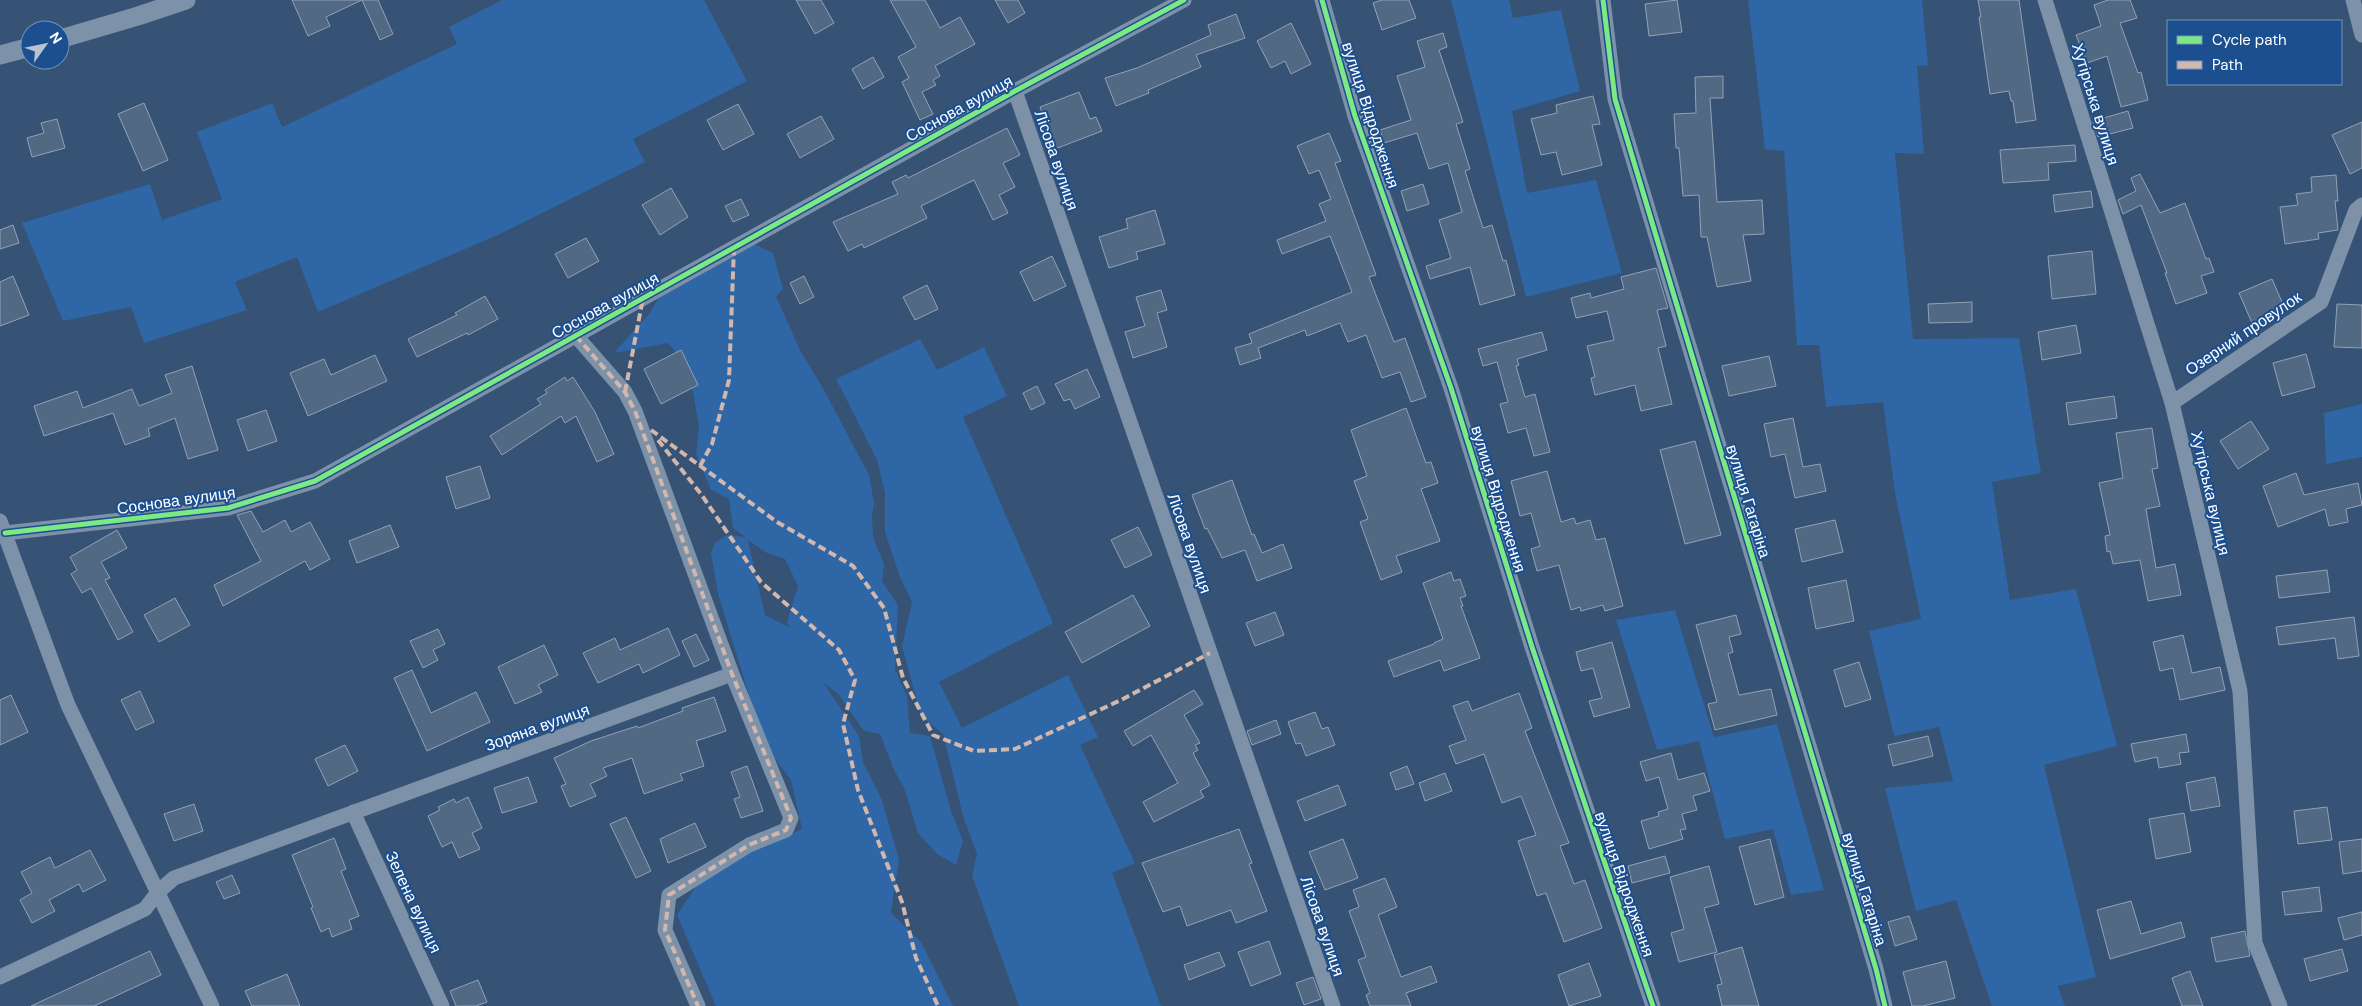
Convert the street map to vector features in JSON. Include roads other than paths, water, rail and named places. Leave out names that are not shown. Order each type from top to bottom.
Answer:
[{"type":"street","points":[[70,36],[186,0]]},
{"type":"street","name":"Соснова вулиця","points":[[212,1006],[68,705],[2,527],[228,508],[315,481],[1015,91],[1184,0]]},
{"type":"street","name":"вулиця Відродження","points":[[1322,0],[1355,116],[1451,388],[1532,647],[1653,1006]]},
{"type":"street","name":"вулиця Гагаріна","points":[[1603,0],[1616,99],[1876,969],[1885,1006]]},
{"type":"street","name":"Хутірська вулиця","points":[[2045,0],[2172,403],[2240,692],[2255,943],[2280,1006]]},
{"type":"street","points":[[2353,0],[2362,35]]},
{"type":"street","points":[[0,55],[20,50]]},
{"type":"street","name":"Лісова вулиця","points":[[1015,91],[1332,1006]]},
{"type":"street","name":"Озерний провулок","points":[[2172,403],[2321,302],[2356,210],[2362,205]]},
{"type":"street","points":[[576,336],[625,392],[635,411],[732,674],[791,818],[786,830],[750,845],[669,895],[665,930],[698,1006]]},
{"type":"street","name":"Зоряна вулиця","points":[[0,977],[145,909],[158,892],[174,878],[732,674]]},
{"type":"street","name":"Зелена вулиця","points":[[353,812],[442,1006]]}]
